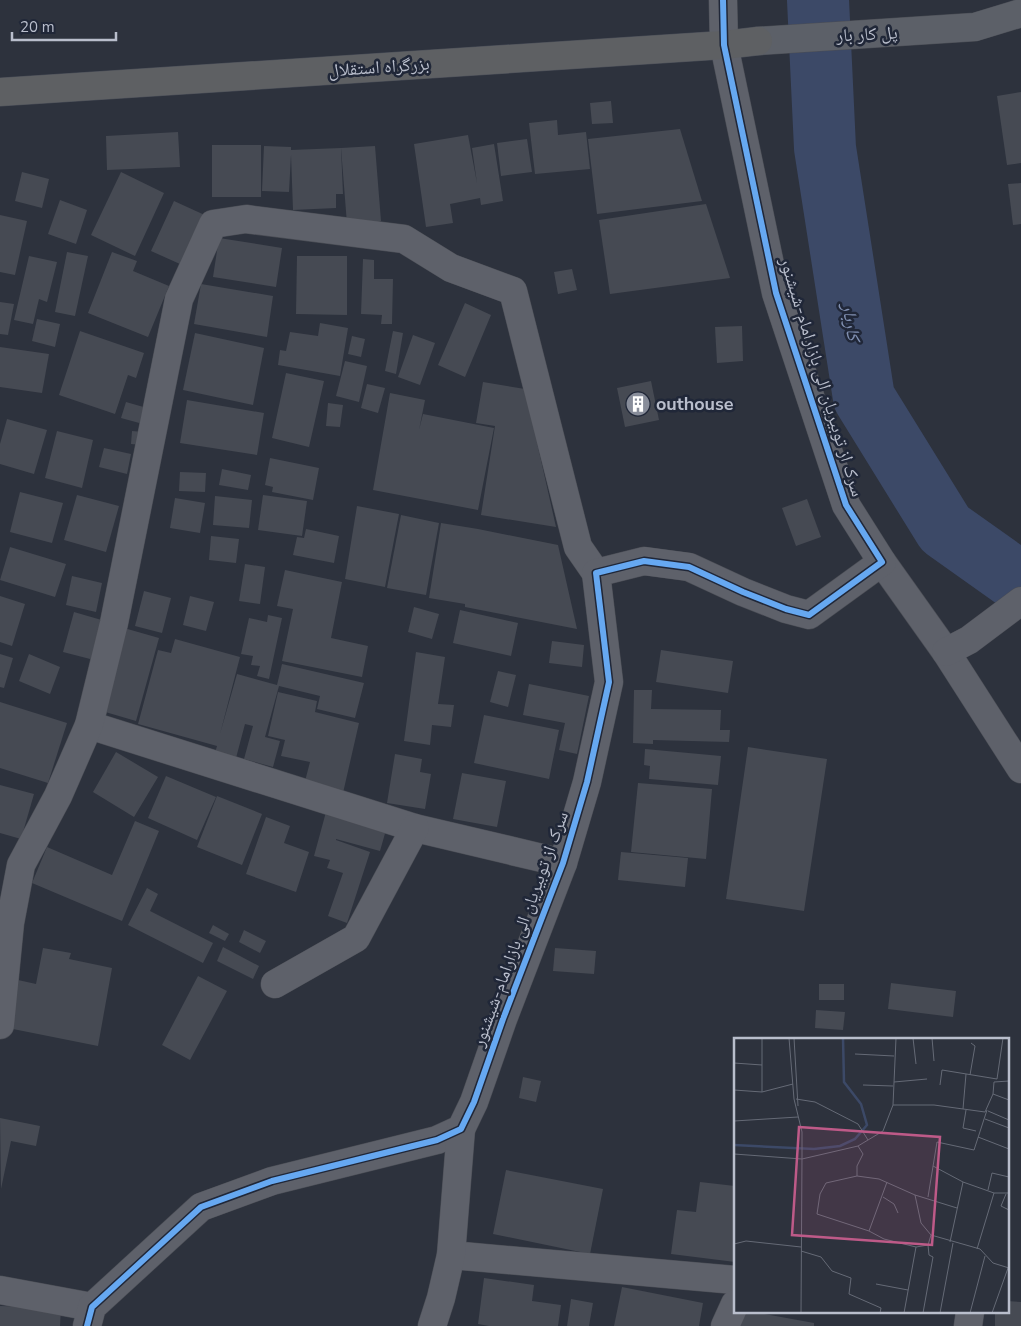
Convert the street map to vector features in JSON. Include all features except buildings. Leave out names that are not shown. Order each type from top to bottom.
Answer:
[{"type":"highway","name":"بزرگراه استقلال","points":[[0,92],[724,45],[758,41]]},
{"type":"main road","name":"پل کار بار","points":[[758,41],[975,28],[1021,12]]},
{"type":"street","name":"سرک از توبیریان الی بازارامام-شیشنور","points":[[723,0],[724,45],[776,293],[846,505],[882,562],[958,646],[1021,769]]},
{"type":"street","points":[[0,1026],[10,923],[21,865],[58,796],[89,725],[114,623],[179,299],[213,224],[246,219],[404,239],[451,268],[513,291],[578,546],[596,574],[644,561],[689,568],[744,592],[809,616],[882,562]]},
{"type":"street","name":"سرک از توبیریان الی بازارامام-شیشنور","points":[[461,1129],[474,1102],[503,1019],[563,863],[587,782],[609,682],[596,574]]},
{"type":"street","points":[[958,646],[1021,601]]},
{"type":"street","points":[[89,725],[415,828],[563,863]]},
{"type":"street","points":[[275,984],[356,938],[415,828]]},
{"type":"street","points":[[0,1290],[90,1317],[201,1207],[272,1181],[437,1140],[461,1129],[450,1255],[441,1298],[432,1326]]},
{"type":"street","points":[[450,1255],[734,1280]]},
{"type":"street","points":[[725,1326],[734,1306]]},
{"type":"waterway","name":"کاربار","points":[[818,0],[825,148],[864,398],[945,529],[1021,583]]},
{"type":"cycle path","points":[[87,1326],[92,1307],[201,1207],[272,1181],[437,1140],[461,1129],[474,1102],[503,1019],[563,863],[587,782],[609,682],[596,573],[644,561],[689,567],[743,592],[786,609],[809,615],[882,562],[846,505],[776,293],[724,45],[723,0]]},
{"type":"place","name":"outhouse","points":[[638,404]]}]
